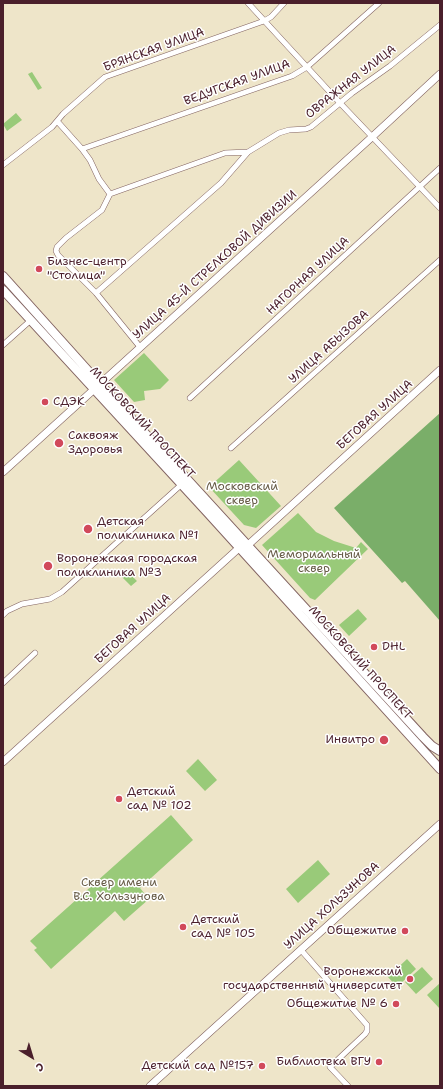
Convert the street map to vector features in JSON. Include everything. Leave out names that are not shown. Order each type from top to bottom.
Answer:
[{"type":"main road","name":"МОСКОВСКИЙ ПРОСПЕКТ","points":[[3,276],[182,484],[440,769]]},
{"type":"main road","name":"МОСКОВСКИЙ ПРОСПЕКТ","points":[[3,290],[248,545],[423,737],[432,746],[440,751]]},
{"type":"street","points":[[248,3],[340,103],[440,208]]},
{"type":"street","name":"БРЯНСКАЯ УЛИЦА","points":[[3,165],[52,127],[63,114],[105,77],[264,21],[284,3]]},
{"type":"street","name":"ВЕДУГСКАЯ УЛИЦА","points":[[82,149],[292,76],[307,67],[379,3]]},
{"type":"street","name":"ОВРАЖНАЯ УЛИЦА","points":[[110,194],[225,153],[248,152],[279,133],[311,127],[440,25]]},
{"type":"street","name":"УЛИЦА 45-Й СТРЕЛКОВОЙ ДИВИЗИИ","points":[[3,472],[440,74]]},
{"type":"street","points":[[57,121],[90,160],[110,194],[102,210],[66,238],[57,247],[56,251],[58,255],[96,293],[140,347]]},
{"type":"street","points":[[96,293],[221,183],[248,152]]},
{"type":"street","name":"НАГОРНАЯ УЛИЦА","points":[[190,398],[440,168]]},
{"type":"street","name":"УЛИЦА АБЫЗОВА","points":[[231,448],[440,260]]},
{"type":"street","points":[[3,345],[31,320]]},
{"type":"street","name":"БЕГОВАЯ УЛИЦА","points":[[3,762],[239,548],[248,545],[440,370]]},
{"type":"street","points":[[3,615],[7,611],[22,604],[50,599],[62,592],[182,484]]},
{"type":"street","points":[[3,683],[35,653]]},
{"type":"street","name":"УЛИЦА ХОЛЬЗУНОВА","points":[[150,1086],[440,824]]},
{"type":"street","points":[[301,950],[367,1024],[367,1031],[365,1034],[330,1067],[348,1086]]},
{"type":"green space","points":[[32,72],[42,88],[38,90],[28,74]]},
{"type":"green space","points":[[16,113],[22,120],[7,131],[3,124]]},
{"type":"green space","points":[[144,353],[169,380],[160,389],[144,391],[145,400],[134,402],[114,380]]},
{"type":"green space","points":[[440,413],[440,621],[405,581],[402,583],[334,508]]},
{"type":"green space","name":"Московский сквер","points":[[239,460],[281,506],[256,528],[244,525],[209,487]]},
{"type":"green space","name":"Мемориальный сквер","points":[[298,513],[316,532],[334,541],[356,548],[361,542],[368,549],[315,600],[310,598],[262,545]]},
{"type":"green space","points":[[128,572],[137,581],[131,586],[122,577]]},
{"type":"green space","points":[[358,609],[367,619],[349,636],[339,625]]},
{"type":"green space","points":[[198,759],[217,780],[205,791],[186,771]]},
{"type":"green space","name":"Сквер имени В.С. Хользунова","points":[[171,815],[193,840],[140,888],[149,899],[124,921],[115,911],[51,969],[34,950],[37,948],[30,941]]},
{"type":"green space","points":[[318,860],[330,874],[298,903],[286,889]]},
{"type":"green space","points":[[407,959],[416,969],[397,987],[388,977]]},
{"type":"green space","points":[[422,967],[433,979],[416,994],[405,982]]},
{"type":"green space","points":[[440,983],[440,1009],[427,995]]},
{"type":"place","name":"Бизнес-центр \"Столица\"","points":[[39,269]]},
{"type":"place","name":"СДЭК","points":[[45,402]]},
{"type":"place","name":"Саквояж Здоровья","points":[[59,443]]},
{"type":"place","name":"Детская поликлиника №1","points":[[88,529]]},
{"type":"place","name":"Воронежская городская поликлиника №3","points":[[48,566]]},
{"type":"place","name":"DHL","points":[[374,647]]},
{"type":"place","name":"Инвитро","points":[[384,740]]},
{"type":"place","name":"Детский сад № 102","points":[[119,799]]},
{"type":"place","name":"Детский сад № 105","points":[[183,927]]},
{"type":"place","name":"Общежитие","points":[[405,931]]},
{"type":"place","name":"Воронежский государственный университет","points":[[410,979]]},
{"type":"place","name":"Общежитие № 6","points":[[396,1004]]},
{"type":"place","name":"Библиотека ВГУ","points":[[379,1062]]},
{"type":"place","name":"Детский сад №157","points":[[262,1066]]}]
